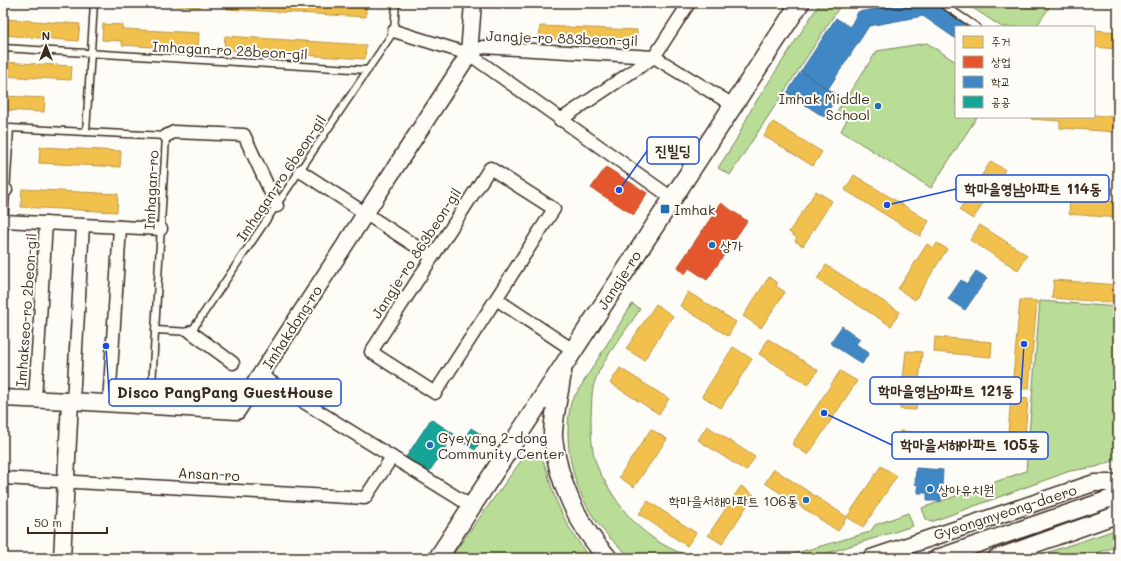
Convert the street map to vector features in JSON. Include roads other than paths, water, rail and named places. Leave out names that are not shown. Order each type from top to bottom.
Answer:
[{"type":"main road","name":"Jangje-ro","points":[[438,558],[800,3]]},
{"type":"main road","points":[[563,366],[553,437],[562,476],[572,505],[596,545],[608,558]]},
{"type":"street","name":"Imhakdong-ro","points":[[3,398],[237,411],[469,54],[473,3]]},
{"type":"street","points":[[654,56],[689,3]]},
{"type":"street","points":[[394,31],[469,54],[672,198]]},
{"type":"street","name":"Jangje-ro 883beon-gil","points":[[469,54],[484,47],[654,56],[733,105]]},
{"type":"street","name":"Jangje-ro 883beon-gil","points":[[560,120],[654,56]]},
{"type":"street","points":[[166,136],[174,132],[244,135],[277,206]]},
{"type":"street","name":"Jangje-ro 863beon-gil","points":[[490,168],[554,209],[496,299],[435,393],[371,352],[431,256],[490,168]]},
{"type":"street","points":[[300,171],[431,256]]},
{"type":"street","points":[[4,221],[161,229]]},
{"type":"street","name":"Imhakseo-ro 2beon-gil","points":[[35,400],[46,223]]},
{"type":"street","points":[[62,558],[83,225]]},
{"type":"street","points":[[109,404],[120,227]]},
{"type":"street","points":[[496,299],[573,350]]},
{"type":"street","points":[[191,332],[232,363]]},
{"type":"street","points":[[260,375],[471,506]]},
{"type":"street","name":"Ansan-ro","points":[[3,478],[365,498],[392,457]]},
{"type":"street","name":"Gyeongmyeong-daero","points":[[871,558],[1094,483],[1118,483]]},
{"type":"street","name":"Gyeongmyeong-daero","points":[[937,558],[1118,496]]},
{"type":"street","points":[[996,558],[1111,517],[1118,512]]},
{"type":"lane","points":[[86,132],[94,3]]},
{"type":"lane","name":"Imhagan-ro 6beon-gil","points":[[191,332],[394,31],[396,3]]},
{"type":"lane","points":[[941,3],[975,26]]},
{"type":"lane","name":"Imhagan-ro 28beon-gil","points":[[3,48],[368,70]]},
{"type":"lane","name":"Imhagan-ro","points":[[5,190],[10,128],[166,136],[151,406]]},
{"type":"lane","points":[[3,241],[5,190]]},
{"type":"lane","points":[[155,330],[191,332]]},
{"type":"place","name":"Imhak Middle School","points":[[878,106]]},
{"type":"place","name":"진빌딩","points":[[619,190]]},
{"type":"place","name":"학마을영남아파트 114동","points":[[887,205]]},
{"type":"place","name":"Imhak","points":[[665,209]]},
{"type":"place","name":"상가","points":[[712,245]]},
{"type":"place","name":"학마을영남아파트 121동","points":[[1024,344]]},
{"type":"place","name":"Disco PangPang GuestHouse","points":[[106,346]]},
{"type":"place","name":"학마을서해아파트 105동","points":[[824,413]]},
{"type":"place","name":"Gyeyang 2-dong Community Center","points":[[430,445]]},
{"type":"place","name":"상아유치원","points":[[930,489]]},
{"type":"place","name":"학마을서해아파트 106동","points":[[806,500]]}]
